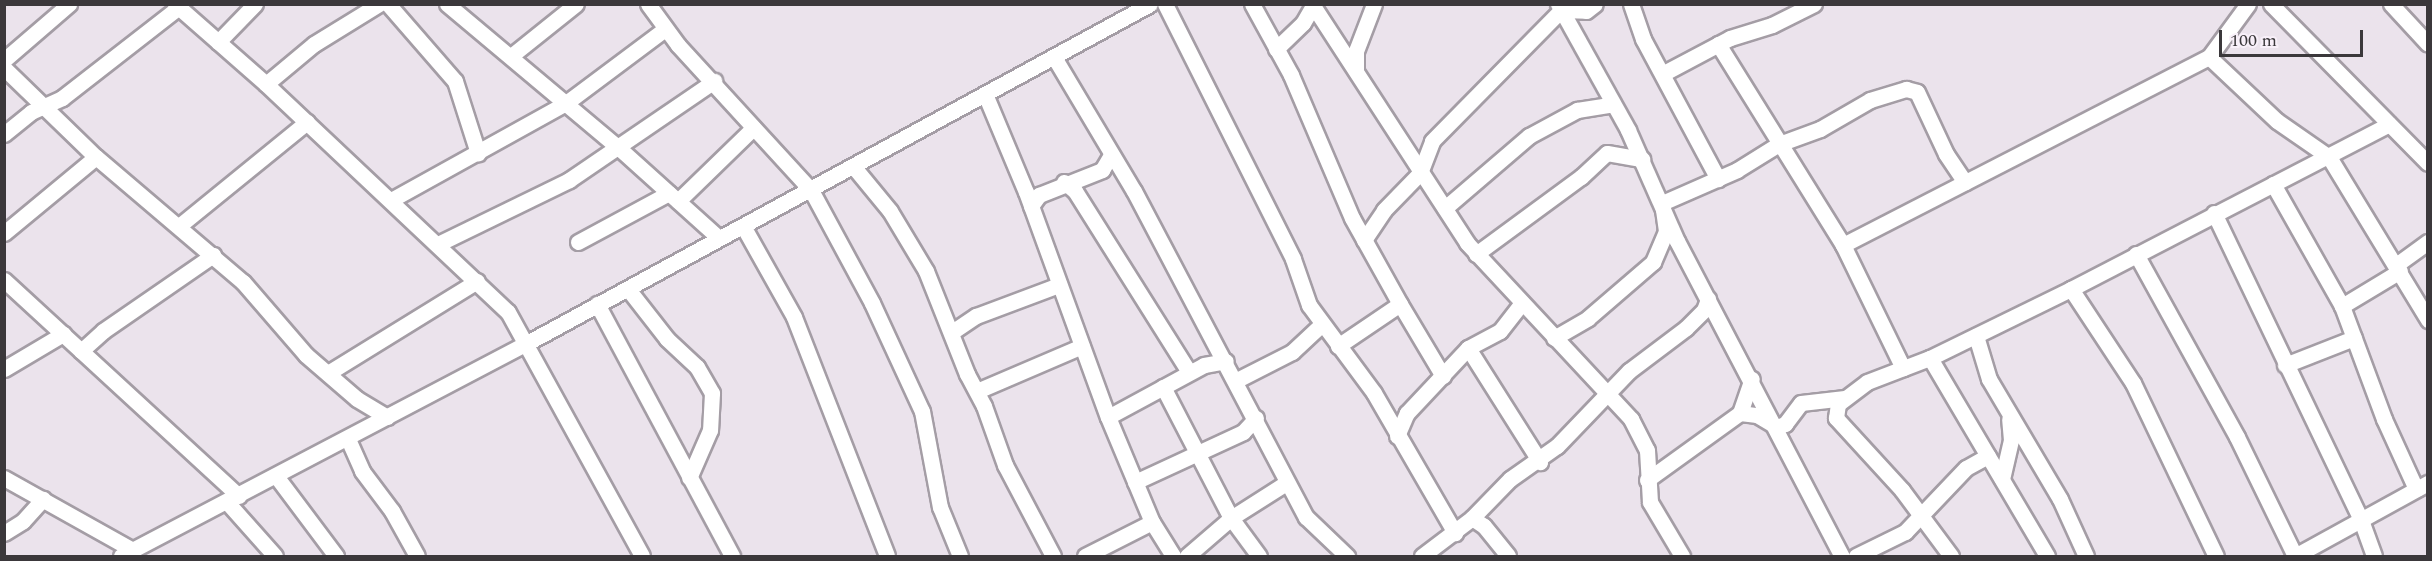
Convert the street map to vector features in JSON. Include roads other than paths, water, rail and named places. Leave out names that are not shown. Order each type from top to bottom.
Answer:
[{"type":"street","points":[[4,60],[69,4]]},
{"type":"street","points":[[218,42],[255,4]]},
{"type":"street","points":[[266,84],[321,39],[379,4]]},
{"type":"street","points":[[388,4],[455,81],[478,153]]},
{"type":"street","points":[[511,56],[576,4]]},
{"type":"street","points":[[648,4],[665,29],[811,190],[872,303],[922,411],[940,507],[960,556]]},
{"type":"street","points":[[1165,4],[1293,258],[1309,305],[1374,393],[1455,533]]},
{"type":"street","points":[[1252,4],[1276,48],[1364,240],[1443,376]]},
{"type":"street","points":[[1356,71],[1356,51],[1374,4]]},
{"type":"street","points":[[1559,8],[1586,11],[1595,4]]},
{"type":"street","points":[[1631,4],[1643,39],[1664,73],[1718,179]]},
{"type":"street","points":[[1664,73],[1719,44],[1814,4]]},
{"type":"street","points":[[1843,245],[2210,57],[2248,4]]},
{"type":"street","points":[[2271,4],[2427,163]]},
{"type":"street","points":[[2391,4],[2427,44]]},
{"type":"street","points":[[1276,48],[1303,23],[1313,5],[1420,173],[1476,254],[1521,304],[1610,394],[1642,436],[1647,450],[1647,480],[1653,510],[1682,556]]},
{"type":"street","points":[[4,134],[42,106],[63,98],[177,6],[266,84],[508,312],[642,556]]},
{"type":"street","points":[[4,478],[43,499],[127,553],[355,435],[628,289],[1144,6]]},
{"type":"street","points":[[456,7],[620,148],[719,238]]},
{"type":"street","points":[[1364,240],[1384,210],[1420,173],[1432,141],[1559,8]]},
{"type":"street","points":[[1559,8],[1642,159],[1709,307],[1752,379],[1842,556]]},
{"type":"street","points":[[391,200],[566,103],[665,29]]},
{"type":"street","points":[[1719,44],[1843,245],[1903,368]]},
{"type":"street","points":[[1054,57],[1237,380],[1286,483],[1306,517],[1347,556]]},
{"type":"street","points":[[2210,57],[2277,121],[2329,157],[2427,317]]},
{"type":"street","points":[[4,68],[96,157],[213,255],[256,296],[292,342],[357,399],[387,417]]},
{"type":"street","points":[[438,244],[568,180],[620,148],[714,81]]},
{"type":"street","points":[[587,122],[585,105],[591,84]]},
{"type":"street","points":[[1662,203],[1718,179],[1779,144],[1820,129],[1870,100],[1912,90],[1925,104],[1946,154],[1965,182]]},
{"type":"street","points":[[985,94],[1032,198],[1059,285],[1108,417],[1152,522],[1173,556]]},
{"type":"street","points":[[1445,208],[1529,136],[1576,110],[1613,104]]},
{"type":"street","points":[[179,226],[307,122]]},
{"type":"street","points":[[1952,556],[1921,515],[1836,418],[1835,409],[1845,398],[1867,382],[1930,358],[1976,336],[2071,289],[2214,213],[2329,157],[2389,124]]},
{"type":"street","points":[[578,242],[673,197],[753,128]]},
{"type":"street","points":[[1476,254],[1581,177],[1607,153],[1642,159]]},
{"type":"street","points":[[1032,198],[1073,184],[1102,170],[1111,155]]},
{"type":"street","points":[[4,232],[96,157]]},
{"type":"street","points":[[853,166],[906,236],[952,332],[1005,465],[1053,556]]},
{"type":"street","points":[[1073,184],[1189,372]]},
{"type":"street","points":[[2136,254],[2237,437],[2295,556],[2422,486],[2384,420],[2342,306],[2272,184]]},
{"type":"street","points":[[1554,338],[1588,318],[1653,262],[1666,231],[1662,203]]},
{"type":"street","points":[[2214,213],[2361,520],[2374,556]]},
{"type":"street","points":[[743,226],[794,317],[887,556]]},
{"type":"street","points":[[2342,306],[2398,268],[2427,242]]},
{"type":"street","points":[[81,351],[103,331],[213,255]]},
{"type":"street","points":[[4,280],[63,333],[233,499],[275,556]]},
{"type":"street","points":[[328,373],[477,281]]},
{"type":"street","points":[[952,332],[969,319],[1059,285]]},
{"type":"street","points":[[628,289],[668,339],[697,367],[712,393],[710,430],[689,468]]},
{"type":"street","points":[[2071,289],[2133,383],[2216,556]]},
{"type":"street","points":[[597,304],[689,468],[732,556]]},
{"type":"street","points":[[1338,346],[1400,304]]},
{"type":"street","points":[[1397,436],[1401,419],[1468,348],[1500,331],[1521,304]]},
{"type":"street","points":[[1430,554],[1472,518],[1510,479],[1540,462],[1610,394],[1629,371],[1677,336],[1709,307]]},
{"type":"street","points":[[1237,380],[1292,352],[1322,324]]},
{"type":"street","points":[[4,369],[63,333]]},
{"type":"street","points":[[1976,336],[1989,379],[2009,419],[2050,480],[2086,556]]},
{"type":"street","points":[[2285,365],[2354,338]]},
{"type":"street","points":[[977,391],[1082,346]]},
{"type":"street","points":[[1468,348],[1540,462]]},
{"type":"street","points":[[1930,358],[2047,556]]},
{"type":"street","points":[[1108,417],[1189,372],[1214,361],[1226,361]]},
{"type":"street","points":[[1647,480],[1740,413],[1752,379]]},
{"type":"street","points":[[1162,387],[1231,518],[1259,556]]},
{"type":"street","points":[[1777,427],[1785,424],[1801,403],[1845,398]]},
{"type":"street","points":[[357,399],[355,435],[362,471],[392,511],[417,556]]},
{"type":"street","points":[[1740,413],[1758,415],[1777,427]]},
{"type":"street","points":[[1135,482],[1243,432],[1256,418]]},
{"type":"street","points":[[2002,479],[2011,440],[2009,419]]},
{"type":"street","points":[[1856,556],[1905,532],[1966,468],[1988,456]]},
{"type":"street","points":[[276,476],[336,556]]},
{"type":"street","points":[[1187,556],[1231,518],[1286,483]]},
{"type":"street","points":[[4,533],[23,521],[43,499]]},
{"type":"street","points":[[1485,504],[1492,535]]},
{"type":"street","points":[[1472,518],[1492,535],[1508,556]]},
{"type":"street","points":[[1085,556],[1152,522]]}]
